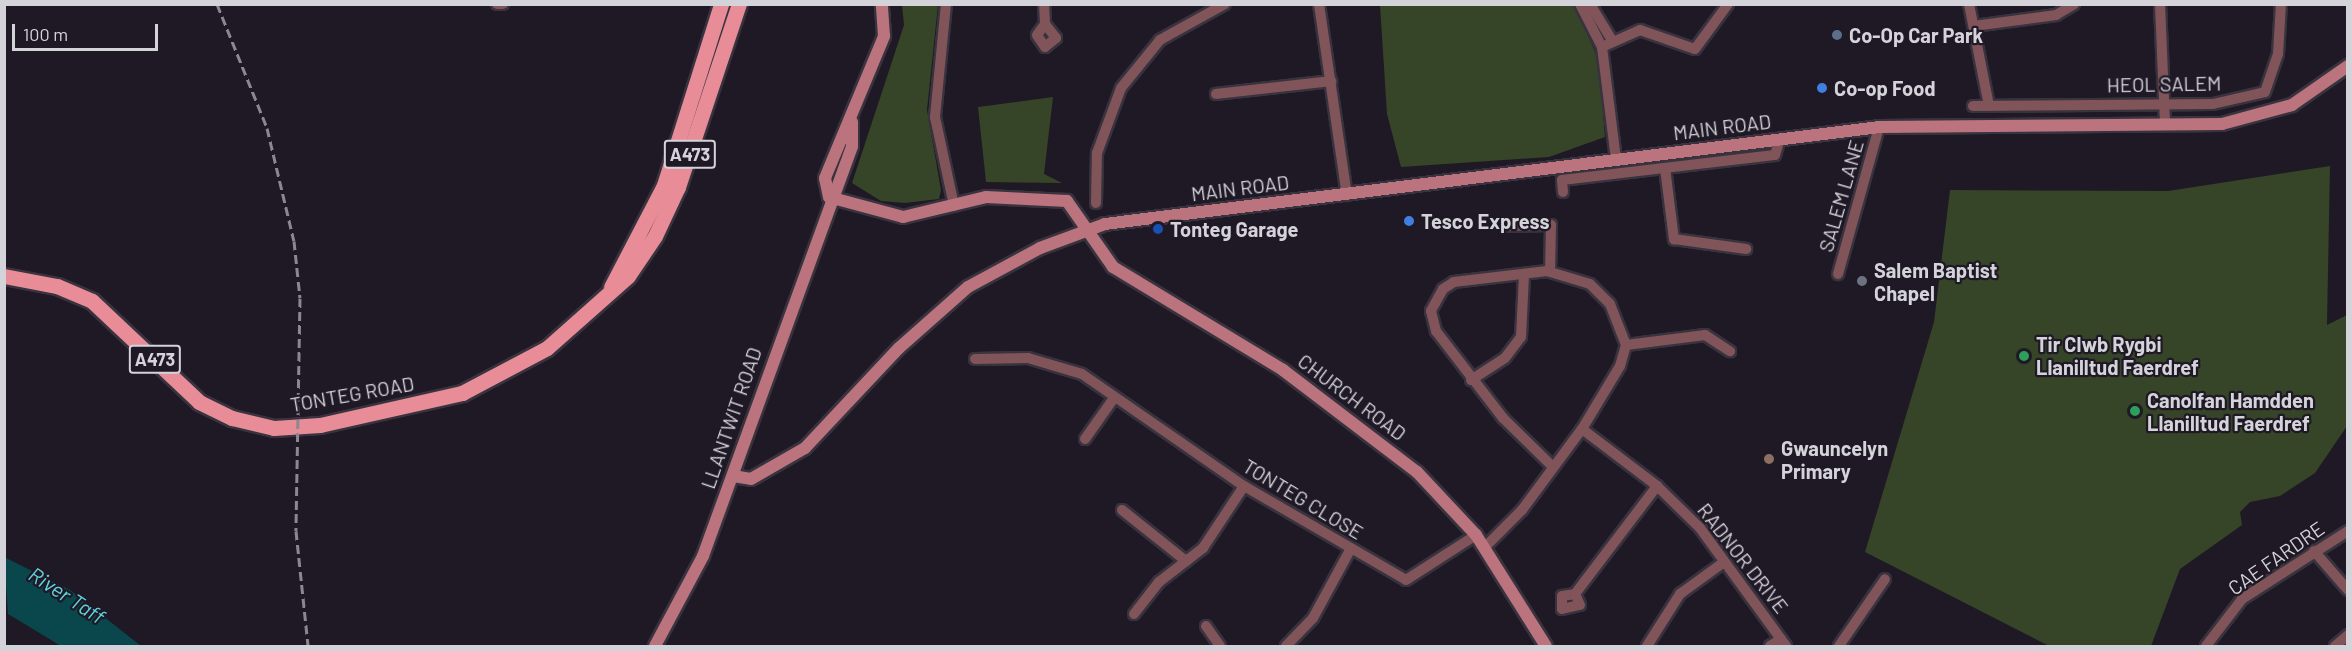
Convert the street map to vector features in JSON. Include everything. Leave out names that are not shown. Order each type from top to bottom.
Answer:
[{"type":"main road","name":"TONTEG ROAD","points":[[611,287],[664,185],[721,4]]},
{"type":"main road","name":"TONTEG ROAD","points":[[4,276],[57,286],[92,301],[199,402],[232,418],[274,428],[320,425],[462,393],[547,348],[611,287],[627,276],[664,216],[739,4]]},
{"type":"main road","name":"LLANTWIT ROAD","points":[[655,646],[703,556],[733,476],[829,197],[825,178],[852,122],[884,36],[882,4]]},
{"type":"main road","name":"MAIN ROAD","points":[[733,476],[751,479],[806,448],[899,348],[968,286],[1090,228],[1879,128],[2222,124],[2272,114],[2348,66]]},
{"type":"main road","points":[[829,197],[903,217],[986,197],[1048,197],[1067,201],[1090,228]]},
{"type":"main road","name":"CHURCH ROAD","points":[[1090,228],[1113,267],[1283,370],[1384,444],[1443,496],[1485,548],[1546,646]]},
{"type":"street","points":[[497,5],[502,4]]},
{"type":"street","points":[[946,4],[934,110],[937,146],[954,206]]},
{"type":"street","points":[[1044,4],[1045,24]]},
{"type":"street","points":[[1096,203],[1097,153],[1121,88],[1160,40],[1225,4]]},
{"type":"street","points":[[1319,4],[1347,195]]},
{"type":"street","points":[[1581,4],[1602,47],[1616,160]]},
{"type":"street","points":[[1590,4],[1613,42]]},
{"type":"street","points":[[1602,47],[1640,30],[1695,49],[1728,4]]},
{"type":"street","points":[[1969,4],[1989,106]]},
{"type":"street","points":[[1974,26],[2056,15],[2074,4]]},
{"type":"street","points":[[2160,4],[2165,125]]},
{"type":"street","name":"HEOL SALEM","points":[[1973,106],[2164,102],[2213,104],[2265,92],[2278,54],[2281,4]]},
{"type":"street","points":[[1216,94],[1331,81]]},
{"type":"street","name":"SALEM LANE","points":[[1838,274],[1879,128]]},
{"type":"street","points":[[1563,192],[1562,180],[1774,155],[1780,139]]},
{"type":"street","points":[[1665,168],[1674,239],[1746,249]]},
{"type":"street","points":[[1506,226],[1551,225],[1550,272]]},
{"type":"street","points":[[1485,548],[1522,510],[1552,466],[1582,429],[1620,366],[1626,345],[1610,304],[1590,284],[1550,272],[1474,276],[1443,289],[1431,311],[1436,331],[1470,380],[1552,466]]},
{"type":"street","points":[[1470,380],[1505,358],[1521,337],[1524,275]]},
{"type":"street","points":[[1626,345],[1705,335],[1730,351]]},
{"type":"street","name":"TONTEG CLOSE","points":[[975,359],[1028,358],[1082,374],[1244,486],[1350,550],[1406,580],[1476,535]]},
{"type":"street","points":[[1085,439],[1114,398]]},
{"type":"street","name":"RADNOR DRIVE","points":[[1582,429],[1657,486],[1700,528],[1784,643]]},
{"type":"street","points":[[1134,614],[1159,582],[1203,548],[1244,486]]},
{"type":"street","points":[[1575,594],[1657,486]]},
{"type":"street","points":[[1122,510],[1186,561]]},
{"type":"street","name":"CAE FARDRE","points":[[2206,646],[2242,599],[2348,531]]},
{"type":"street","points":[[1286,646],[1313,618],[1350,550]]},
{"type":"street","points":[[2314,551],[2348,590]]},
{"type":"street","points":[[1647,646],[1680,594],[1724,562]]},
{"type":"street","points":[[1839,646],[1885,579]]},
{"type":"street","points":[[1206,626],[1220,646]]},
{"type":"street","points":[[2335,646],[2348,635]]},
{"type":"street","points":[[1770,646],[1784,643]]},
{"type":"shaded area","points":[[902,5],[938,5],[927,110],[941,190],[939,199],[905,203],[881,201],[852,183],[904,25]]},
{"type":"shaded area","points":[[1380,5],[1575,5],[1599,61],[1605,137],[1549,157],[1401,167],[1387,114]]},
{"type":"shaded area","points":[[1053,97],[1044,174],[1062,183],[986,182],[978,107]]},
{"type":"shaded area","points":[[2330,166],[2327,325],[2347,315],[2347,426],[2315,473],[2280,496],[2250,502],[2240,512],[2242,525],[2180,569],[2151,646],[2049,646],[1865,552],[1934,322],[1950,190],[2168,191]]},
{"type":"water","name":"River Taff","points":[[4,557],[70,590],[141,646],[61,646],[8,614]]},
{"type":"railway","points":[[217,4],[267,128],[294,241],[300,298],[296,531],[308,646]]},
{"type":"place","name":"Co-Op Car Park","points":[[1837,35]]},
{"type":"place","name":"Co-op Food","points":[[1822,88]]},
{"type":"place","name":"Tesco Express","points":[[1409,221]]},
{"type":"place","name":"Tonteg Garage","points":[[1158,229]]},
{"type":"place","name":"Salem Baptist Chapel","points":[[1862,281]]},
{"type":"place","name":"Tir Clwb Rygbi Llanilltud Faerdref","points":[[2024,356]]},
{"type":"place","name":"Canolfan Hamdden Llanilltud Faerdref","points":[[2135,411]]},
{"type":"place","name":"Gwauncelyn Primary","points":[[1769,459]]}]
